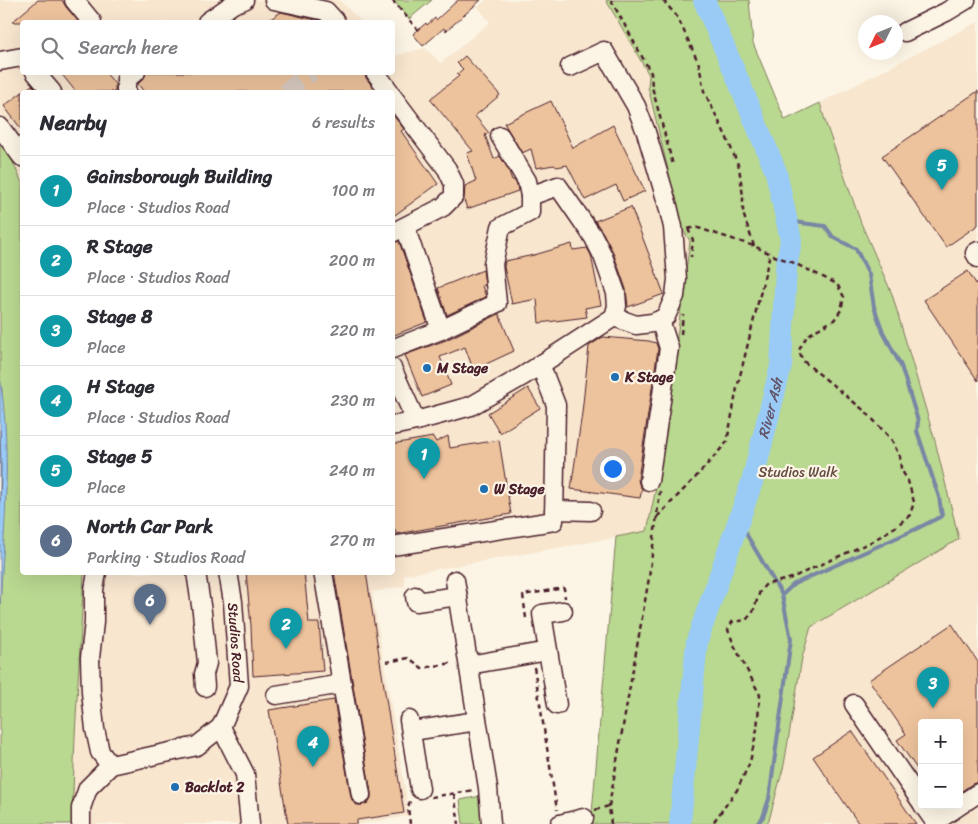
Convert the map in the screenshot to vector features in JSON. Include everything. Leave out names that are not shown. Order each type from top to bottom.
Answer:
[{"type":"street","points":[[74,0],[90,20]]},
{"type":"street","points":[[211,20],[233,4],[244,0]]},
{"type":"street","points":[[274,0],[326,11],[334,20]]},
{"type":"street","points":[[905,32],[966,0]]},
{"type":"street","points":[[570,66],[604,51],[636,106],[656,164],[672,226],[677,279],[675,296],[666,316],[652,323],[636,326],[614,317]]},
{"type":"street","points":[[0,61],[20,57]]},
{"type":"street","points":[[38,75],[50,90]]},
{"type":"street","points":[[377,75],[388,90]]},
{"type":"street","points":[[395,100],[447,169],[454,184],[454,196],[443,207],[399,230],[441,330]]},
{"type":"street","points":[[0,126],[20,154]]},
{"type":"street","points":[[395,348],[441,330],[497,304],[494,264],[500,227],[530,212],[530,196],[527,181],[500,136]]},
{"type":"street","points":[[395,425],[471,406],[523,376],[614,317],[617,306],[616,293],[603,256],[585,224],[558,186],[530,196]]},
{"type":"street","points":[[978,251],[975,254],[978,258]]},
{"type":"street","points":[[649,481],[669,348],[660,320]]},
{"type":"street","points":[[395,546],[554,521],[556,405],[540,364]]},
{"type":"street","points":[[395,375],[416,421]]},
{"type":"street","points":[[554,510],[591,511]]},
{"type":"street","points":[[96,575],[90,658],[91,692],[95,729],[100,752],[110,765]]},
{"type":"street","points":[[196,575],[207,663],[204,674],[205,687]]},
{"type":"street","name":"Studios Road","points":[[221,727],[239,686],[233,602],[228,575]]},
{"type":"street","points":[[324,575],[361,795]]},
{"type":"street","points":[[415,596],[416,602],[456,588],[488,788],[491,824]]},
{"type":"street","points":[[557,705],[542,614],[563,610]]},
{"type":"street","points":[[468,663],[548,651]]},
{"type":"street","points":[[276,695],[342,684]]},
{"type":"street","points":[[854,704],[918,797]]},
{"type":"street","points":[[420,794],[410,725],[478,721]]},
{"type":"street","points":[[81,824],[81,808],[88,788],[110,765],[197,746],[221,727],[245,774],[250,824]]},
{"type":"street","points":[[963,803],[978,793]]},
{"type":"street","points":[[926,809],[935,822],[954,809]]},
{"type":"street","points":[[560,824],[584,818]]},
{"type":"path","points":[[392,0],[418,30]]},
{"type":"path","points":[[663,0],[678,18],[699,64],[704,91],[739,167],[743,213],[754,246]]},
{"type":"path","points":[[688,229],[696,227],[754,246],[837,284],[844,297],[841,310],[834,320],[807,336],[799,350],[802,360],[866,412],[891,439],[900,456],[901,469],[908,481],[914,502],[910,515],[873,541],[783,580],[766,584],[760,591],[754,612],[746,620],[732,622],[728,630],[760,695],[750,762],[737,790],[712,824]]},
{"type":"path","points":[[657,517],[727,442],[737,388],[770,254]]},
{"type":"path","points":[[386,662],[409,658],[422,668],[468,663]]},
{"type":"path","points":[[410,824],[408,807],[410,801],[420,794],[454,794],[488,788]]},
{"type":"path","points":[[454,794],[459,824]]},
{"type":"shaded area","points":[[0,0],[339,0],[360,20],[20,20],[20,75],[395,75],[395,54],[397,55],[425,48],[441,63],[490,22],[478,7],[486,0],[606,0],[649,75],[648,87],[682,228],[690,241],[658,478],[647,532],[404,575],[405,586],[372,592],[406,794],[408,816],[360,824],[72,824],[84,575],[395,575],[395,90],[20,90],[20,140],[0,113]]},
{"type":"shaded area","points":[[978,22],[978,824],[766,824],[769,820],[784,765],[802,658],[811,627],[959,538],[935,441],[892,294],[861,223],[820,103]]},
{"type":"shaded area","points":[[20,142],[20,178],[8,151]]},
{"type":"green space","points":[[393,0],[432,0],[409,19]]},
{"type":"green space","name":"Studios Walk","points":[[606,0],[749,0],[753,43],[785,120],[820,103],[861,223],[892,294],[935,441],[959,539],[811,627],[802,658],[784,765],[769,820],[766,824],[591,824],[616,537],[647,531],[658,478],[690,241],[682,228],[648,87],[649,75]]},
{"type":"green space","points":[[0,141],[8,151],[20,178],[20,575],[84,575],[72,824],[0,824],[0,606],[6,472],[0,378]]},
{"type":"green space","points":[[481,796],[484,824],[463,824],[460,800]]},
{"type":"water","points":[[0,378],[4,406],[6,463],[0,606]]},
{"type":"building","points":[[38,0],[62,0],[77,20],[20,20],[20,22],[12,22]]},
{"type":"building","points":[[458,0],[481,0],[446,31],[444,28],[423,46],[413,34],[426,23],[427,25],[435,18],[436,20]]},
{"type":"building","points":[[281,12],[316,20],[269,20]]},
{"type":"building","points":[[465,56],[500,95],[475,116],[489,133],[485,135],[494,159],[500,156],[512,180],[517,185],[518,191],[467,209],[464,200],[465,186],[476,181],[467,153],[473,151],[430,99],[459,76],[457,74],[463,69],[457,63]]},
{"type":"building","points":[[62,75],[108,75],[115,84],[115,90],[74,90]]},
{"type":"building","points":[[145,75],[365,75],[375,90],[142,90],[138,84]]},
{"type":"building","points":[[32,85],[36,90],[26,90]]},
{"type":"building","points":[[978,91],[978,225],[946,247],[882,156]]},
{"type":"building","points":[[20,94],[20,127],[4,106]]},
{"type":"building","points":[[551,101],[573,148],[613,125],[645,191],[623,201],[616,185],[585,200],[567,165],[536,168],[531,149],[522,153],[504,123]]},
{"type":"building","points":[[395,118],[404,129],[401,131],[438,184],[395,215]]},
{"type":"building","points":[[631,207],[664,294],[628,307],[626,289],[613,252],[595,221]]},
{"type":"building","points":[[399,241],[427,322],[395,335],[395,242]]},
{"type":"building","points":[[572,244],[573,250],[587,248],[591,255],[601,305],[585,308],[587,317],[539,323],[537,299],[512,304],[504,267],[505,261]]},
{"type":"building","points":[[483,270],[485,285],[482,286],[486,297],[447,315],[438,288]]},
{"type":"building","points":[[968,271],[978,287],[978,381],[924,300]]},
{"type":"building","points":[[499,314],[514,351],[484,365],[487,372],[476,377],[465,347],[440,357],[451,385],[422,397],[405,355],[446,340]]},
{"type":"building","points":[[603,337],[649,341],[656,343],[658,349],[638,479],[642,489],[640,498],[571,489],[589,346]]},
{"type":"building","points":[[528,388],[540,408],[500,433],[488,413]]},
{"type":"building","points":[[448,436],[450,448],[499,440],[511,514],[396,534],[395,443],[433,437],[436,442]]},
{"type":"building","points":[[246,575],[304,575],[309,623],[319,623],[323,671],[253,676]]},
{"type":"building","points":[[335,575],[366,575],[404,813],[357,820],[357,824],[288,824],[269,710],[334,700],[353,802],[357,805],[368,803],[371,793]]},
{"type":"building","points":[[952,624],[978,662],[978,782],[963,790],[963,719],[918,719],[918,770],[897,740],[906,734],[869,680]]},
{"type":"building","points":[[852,731],[916,824],[859,824],[813,757]]},
{"type":"waterway","name":"River Ash","points":[[680,824],[697,641],[752,482],[781,366],[786,269],[791,240],[776,172],[704,0]]},
{"type":"waterway","points":[[782,595],[794,584],[942,516],[939,497],[917,431],[918,421],[901,366],[883,332],[874,307],[869,275],[856,249],[833,237],[825,226],[786,221]]},
{"type":"waterway","points":[[738,520],[782,595],[791,639],[769,799],[763,817],[757,824]]},
{"type":"tunnel","points":[[288,90],[308,75]]},
{"type":"place","name":"Stage 5","points":[[942,190]]},
{"type":"place","name":"M Stage","points":[[427,368]]},
{"type":"place","name":"K Stage","points":[[615,377]]},
{"type":"place","name":"Gainsborough Building","points":[[424,479]]},
{"type":"place","name":"W Stage","points":[[484,489]]},
{"type":"place","name":"North Car Park","points":[[150,625]]},
{"type":"place","name":"R Stage","points":[[286,649]]},
{"type":"place","name":"Stage 8","points":[[933,708]]},
{"type":"place","name":"H Stage","points":[[313,767]]},
{"type":"place","name":"Backlot 2","points":[[175,787]]}]
